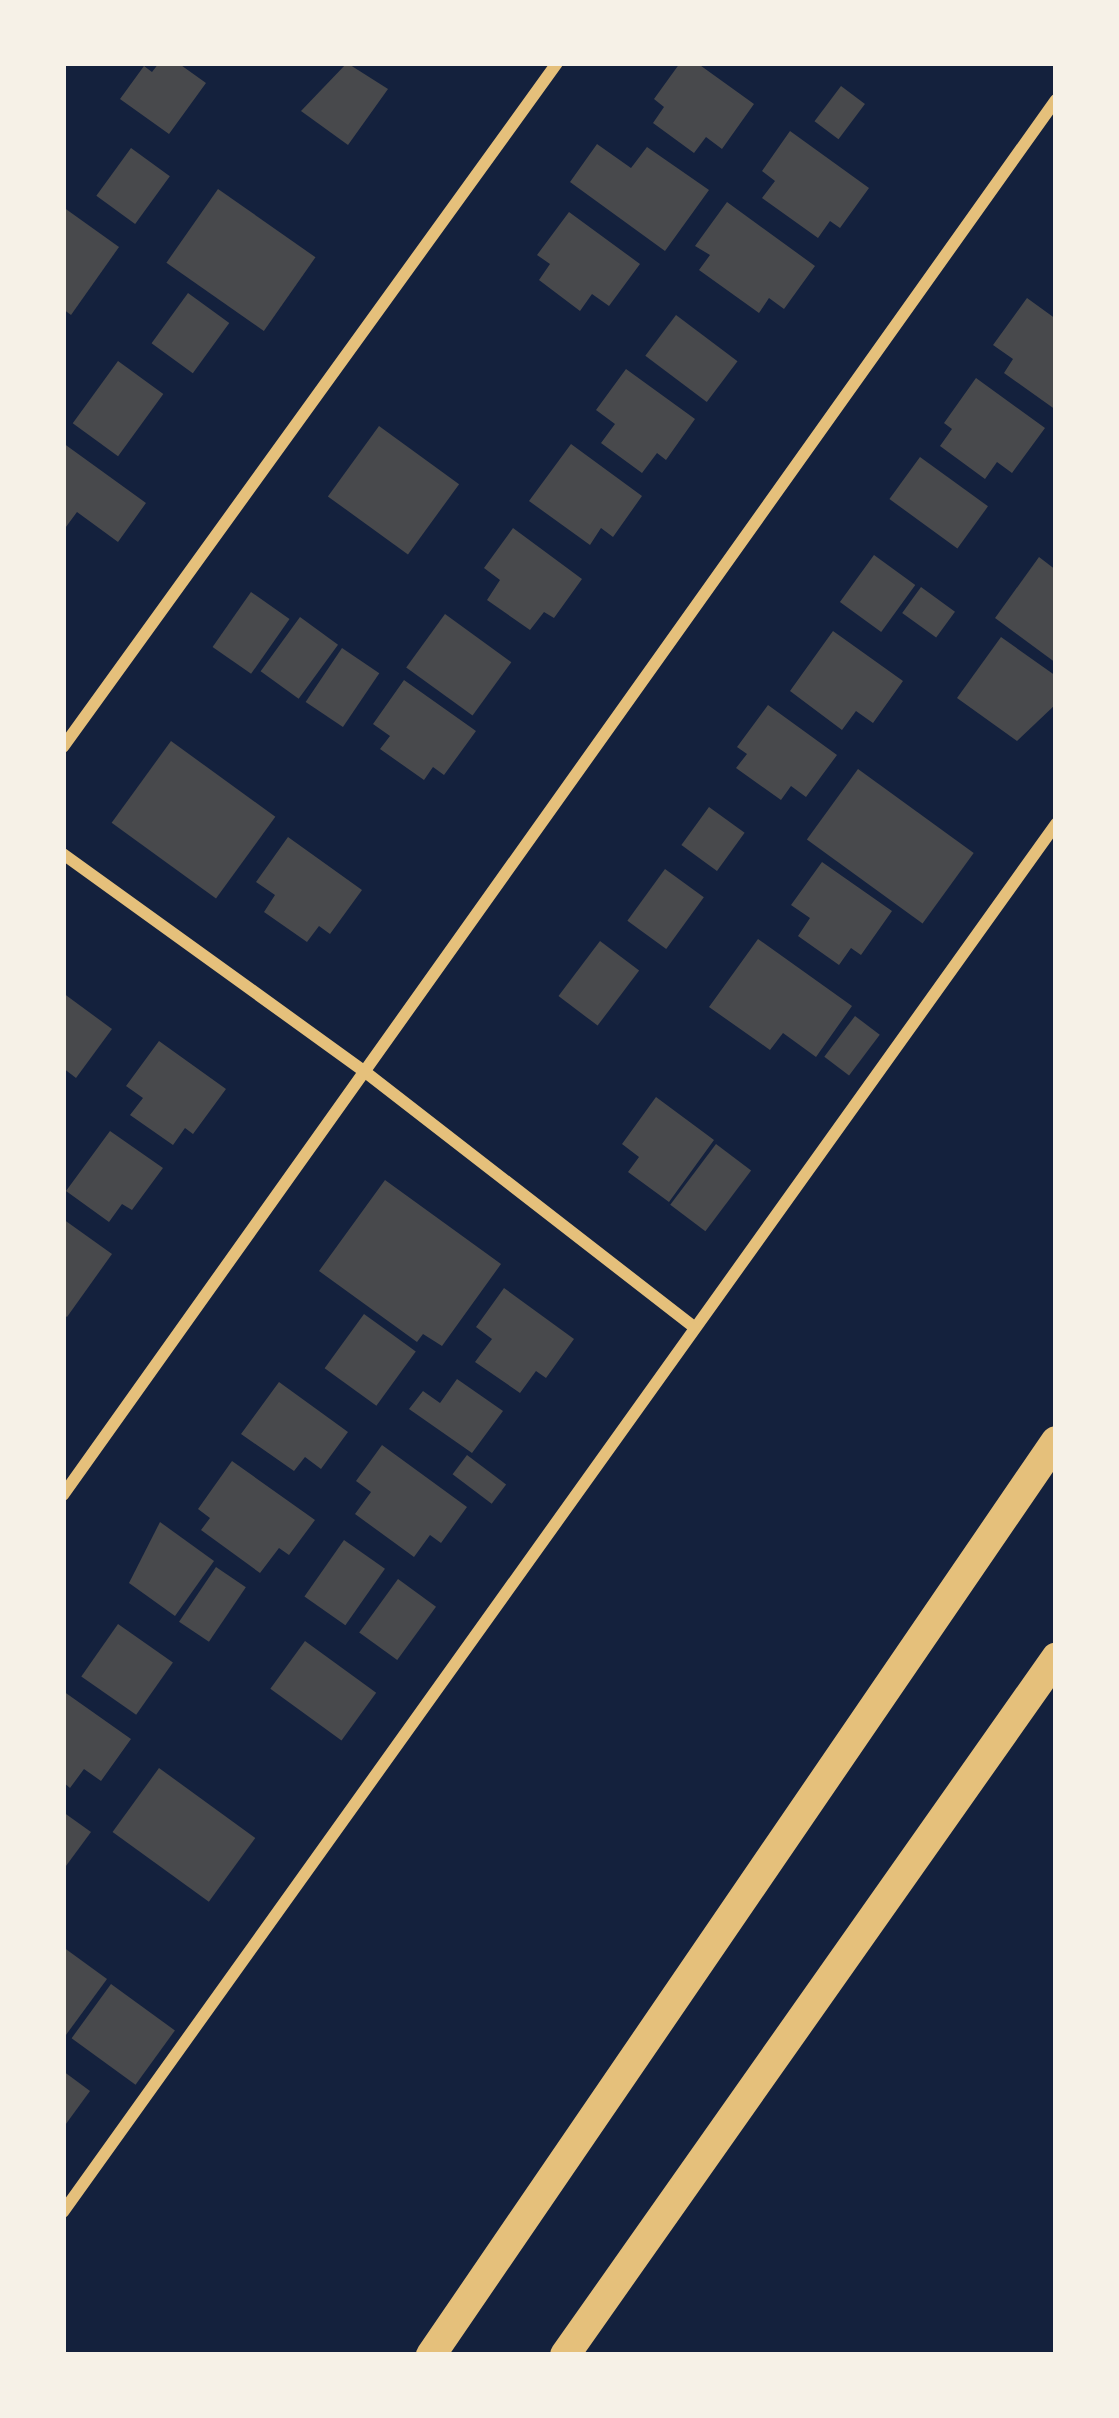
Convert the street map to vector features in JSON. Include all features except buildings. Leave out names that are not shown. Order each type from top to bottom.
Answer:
[{"type":"main road","points":[[431,2355],[1056,1441]]},
{"type":"main road","points":[[565,2355],[1056,1658]]},
{"type":"street","points":[[63,747],[556,63]]},
{"type":"street","points":[[63,1495],[1056,100]]},
{"type":"street","points":[[63,2212],[1056,824]]},
{"type":"street","points":[[63,854],[364,1071],[694,1328]]}]
